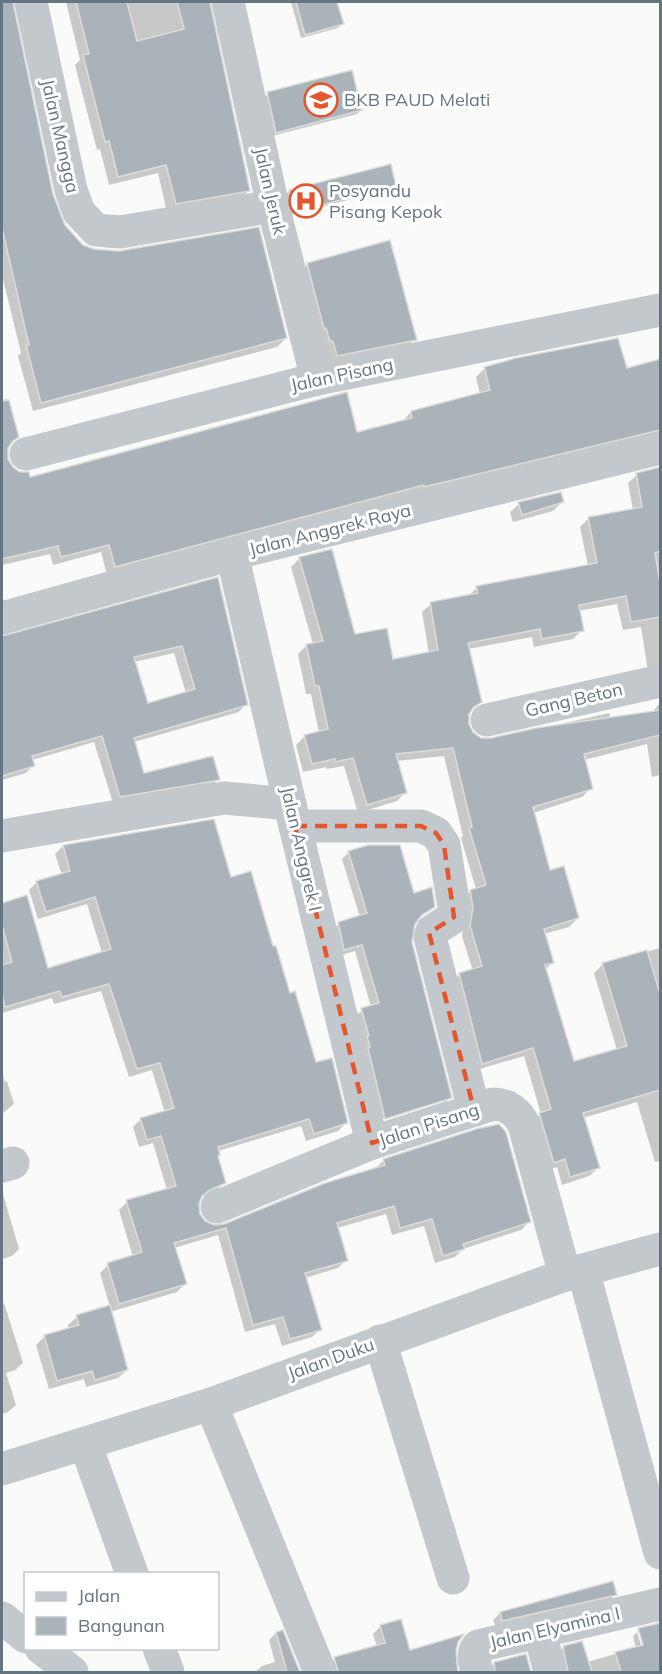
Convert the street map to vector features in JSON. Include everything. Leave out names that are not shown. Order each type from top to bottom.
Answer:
[{"type":"street","name":"Jalan Mangga","points":[[30,2],[71,190],[79,212],[96,230],[120,232],[273,206]]},
{"type":"street","name":"Jalan Jeruk","points":[[228,2],[273,206],[317,379]]},
{"type":"street","name":"Jalan Pisang","points":[[26,454],[317,379],[660,310]]},
{"type":"street","name":"Jalan Anggrek Raya","points":[[2,618],[232,554],[660,448]]},
{"type":"street","name":"Jalan Anggrek I","points":[[232,554],[292,815],[372,1143]]},
{"type":"street","name":"Gang Beton","points":[[487,720],[660,681]]},
{"type":"street","points":[[2,836],[224,798],[292,815],[421,826],[436,833],[444,845],[454,916],[432,931],[430,937],[474,1110]]},
{"type":"street","name":"Jalan Pisang","points":[[217,1207],[372,1143],[493,1104],[512,1108],[520,1116],[574,1272],[660,1553]]},
{"type":"street","name":"Jalan Duku","points":[[2,1469],[211,1404],[574,1272],[660,1249]]},
{"type":"street","points":[[380,1341],[453,1578]]},
{"type":"street","points":[[211,1404],[320,1672]]},
{"type":"street","points":[[85,1443],[131,1572]]},
{"type":"street","name":"Jalan Elyamina I","points":[[477,1672],[473,1659],[474,1650],[478,1646],[660,1604]]},
{"type":"street","points":[[2,1618],[24,1634]]},
{"type":"street","points":[[540,1632],[550,1672]]},
{"type":"street","points":[[44,1650],[72,1672]]},
{"type":"street","points":[[160,1650],[168,1672]]},
{"type":"highlighted area","points":[[295,826],[421,826],[436,833],[444,845],[454,917],[429,933],[474,1110],[372,1143]]},
{"type":"building","points":[[2,2],[13,2],[53,194],[65,225],[83,245],[94,249],[119,251],[259,227],[287,338],[41,403],[26,345],[29,345],[2,228]]},
{"type":"building","points":[[76,2],[127,2],[137,41],[184,29],[177,2],[210,2],[250,191],[176,204],[166,165],[118,177],[109,141],[105,142],[83,55],[89,54]]},
{"type":"building","points":[[296,2],[337,2],[344,24],[305,35]]},
{"type":"building","name":"BKB PAUD Melati","points":[[352,70],[362,110],[276,133],[267,92]]},
{"type":"building","points":[[391,164],[396,186],[294,212],[289,190]]},
{"type":"building","points":[[390,240],[417,340],[337,356],[333,341],[330,341],[326,328],[324,329],[307,263]]},
{"type":"building","points":[[618,338],[627,368],[660,359],[660,430],[424,487],[424,485],[115,567],[109,545],[61,557],[58,546],[2,559],[2,401],[9,400],[19,437],[8,448],[8,459],[20,472],[29,472],[30,477],[347,392],[357,432],[412,418],[411,411],[490,390],[484,367],[516,358]]},
{"type":"building","points":[[660,467],[660,551],[655,553],[660,583],[660,617],[631,622],[626,596],[579,605],[584,631],[542,639],[540,629],[468,643],[482,702],[469,714],[469,724],[473,732],[481,738],[660,710],[660,735],[584,754],[593,789],[533,807],[550,870],[564,866],[579,918],[544,929],[554,963],[545,965],[574,1061],[627,1046],[602,963],[647,950],[660,994],[660,1090],[583,1113],[600,1168],[570,1177],[565,1159],[554,1163],[539,1113],[551,1109],[533,1048],[482,1064],[459,973],[482,966],[470,926],[473,907],[470,890],[486,885],[469,828],[472,827],[453,748],[396,754],[407,793],[367,805],[353,758],[312,764],[304,735],[328,729],[319,686],[315,686],[306,644],[323,641],[299,557],[332,549],[355,634],[387,628],[393,659],[438,650],[430,602],[478,593],[476,586],[597,563],[588,517],[642,507],[636,473]]},
{"type":"building","points":[[561,492],[564,502],[522,515],[518,502]]},
{"type":"building","points":[[218,577],[248,705],[134,738],[144,773],[213,756],[220,780],[120,797],[102,736],[32,756],[35,766],[2,776],[2,636]],"holes":[[[182,646],[195,689],[148,703],[134,657]]]},
{"type":"building","points":[[214,819],[231,877],[251,871],[273,946],[276,946],[290,993],[295,991],[316,1062],[332,1058],[348,1123],[314,1134],[309,1119],[218,1147],[220,1155],[218,1156],[226,1183],[202,1196],[199,1204],[200,1214],[205,1221],[214,1225],[224,1224],[325,1183],[385,1165],[383,1159],[476,1129],[499,1124],[506,1132],[531,1222],[463,1244],[465,1249],[443,1256],[432,1219],[400,1228],[394,1206],[337,1223],[348,1261],[305,1273],[322,1330],[290,1339],[283,1317],[253,1325],[226,1228],[174,1243],[187,1284],[119,1304],[107,1263],[142,1252],[126,1200],[176,1186],[161,1136],[147,1140],[140,1118],[174,1108],[160,1063],[137,1069],[109,984],[62,997],[60,991],[5,1007],[2,994],[2,965],[12,962],[2,925],[2,903],[27,895],[48,968],[111,949],[95,897],[46,912],[36,881],[70,871],[63,845]]},
{"type":"building","points":[[368,845],[400,845],[414,893],[432,887],[435,907],[422,915],[415,924],[412,942],[452,1098],[385,1119],[368,1048],[370,1047],[367,1036],[369,1036],[361,1008],[379,1003],[362,945],[344,950],[338,922],[367,913],[348,851]]},
{"type":"building","points":[[110,1305],[128,1370],[95,1380],[92,1371],[57,1381],[44,1335],[79,1325],[76,1315]]},
{"type":"building","points":[[613,1581],[617,1595],[502,1621],[500,1612]]},
{"type":"building","points":[[401,1619],[410,1650],[464,1634],[458,1642],[456,1652],[458,1672],[338,1672],[334,1657],[385,1643],[380,1625]]},
{"type":"building","points":[[660,1623],[660,1672],[621,1672],[615,1652],[643,1645],[638,1628]]},
{"type":"building","points":[[283,1630],[300,1672],[287,1672],[276,1632]]},
{"type":"building","points":[[582,1641],[592,1672],[568,1672],[563,1646]]},
{"type":"building","points":[[526,1654],[531,1672],[495,1672],[494,1662]]},
{"type":"place","name":"BKB PAUD Melati","points":[[321,100]]},
{"type":"place","name":"Posyandu Pisang Kepok","points":[[306,201]]}]
